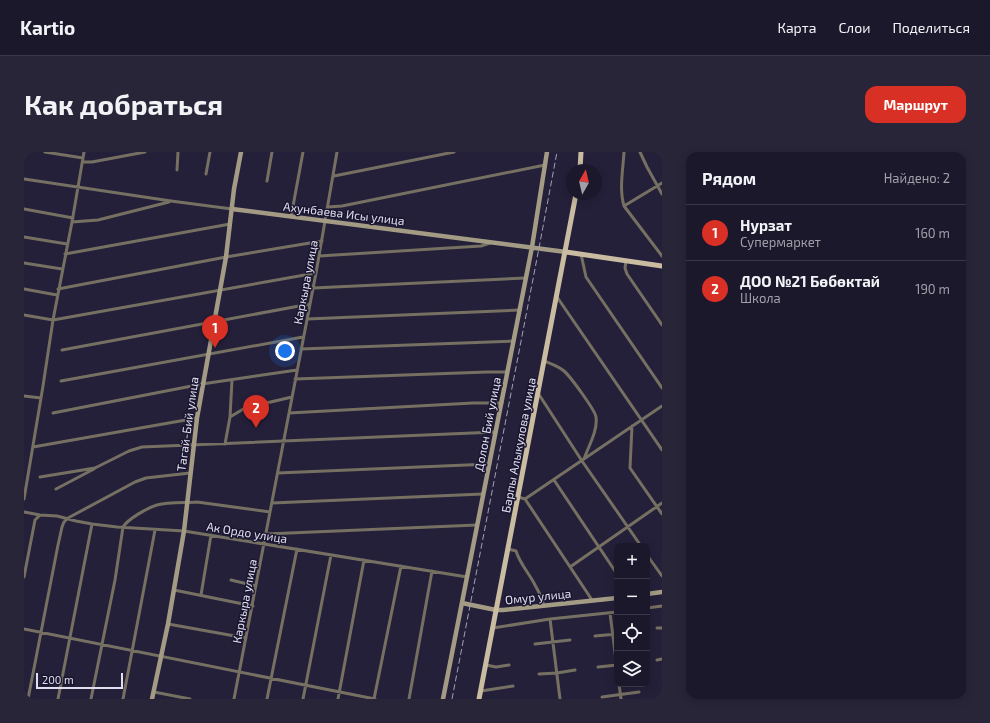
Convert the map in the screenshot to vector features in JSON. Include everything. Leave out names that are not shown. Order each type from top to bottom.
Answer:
[{"type":"main road","points":[[580,164],[581,152]]},
{"type":"main road","name":"Барпы Алыкулова улица","points":[[479,699],[575,200]]},
{"type":"main road","name":"Ахунбаева Исы улица","points":[[566,252],[662,266]]},
{"type":"street","points":[[45,152],[92,162],[145,152]]},
{"type":"street","points":[[24,499],[58,289],[73,220],[84,152]]},
{"type":"street","points":[[177,170],[178,152]]},
{"type":"street","points":[[206,174],[210,152]]},
{"type":"street","name":"Тагай-Бий улица","points":[[152,699],[168,624],[184,531],[193,445],[202,384],[226,257],[232,209],[242,152]]},
{"type":"street","points":[[267,180],[272,152]]},
{"type":"street","points":[[292,217],[302,152]]},
{"type":"street","name":"Каркыра улица","points":[[234,699],[304,337],[334,176],[337,152]]},
{"type":"street","points":[[334,176],[454,152]]},
{"type":"street","name":"Долон Бий улица","points":[[443,699],[532,247],[547,152]]},
{"type":"street","points":[[624,152],[622,185],[622,198],[624,206],[662,256]]},
{"type":"street","points":[[640,152],[662,194]]},
{"type":"street","points":[[328,207],[342,206],[545,165]]},
{"type":"street","name":"Ахунбаева Исы улица","points":[[24,179],[171,201],[566,252]]},
{"type":"street","points":[[624,206],[662,183]]},
{"type":"street","points":[[24,209],[73,220],[98,220],[171,201]]},
{"type":"street","points":[[65,254],[230,224]]},
{"type":"street","points":[[24,237],[68,244]]},
{"type":"street","points":[[58,289],[226,257],[322,241]]},
{"type":"street","points":[[319,256],[481,246],[493,242]]},
{"type":"street","points":[[581,254],[586,277],[662,388]]},
{"type":"street","points":[[626,261],[625,268],[627,274],[662,325]]},
{"type":"street","points":[[24,263],[62,269]]},
{"type":"street","points":[[24,315],[53,320],[316,273]]},
{"type":"street","points":[[313,288],[526,278]]},
{"type":"street","points":[[24,289],[57,295]]},
{"type":"street","points":[[557,297],[662,450]]},
{"type":"street","points":[[62,350],[310,304]]},
{"type":"street","points":[[307,319],[520,310]]},
{"type":"street","points":[[61,381],[304,337]]},
{"type":"street","points":[[301,349],[514,341]]},
{"type":"street","points":[[544,361],[557,366],[566,374],[596,417],[594,430],[583,460]]},
{"type":"street","points":[[53,413],[202,384],[297,370]]},
{"type":"street","points":[[295,379],[508,372]]},
{"type":"street","points":[[225,444],[230,417],[232,380]]},
{"type":"street","points":[[538,393],[639,543]]},
{"type":"street","points":[[24,396],[41,398]]},
{"type":"street","points":[[230,417],[245,408],[292,397]]},
{"type":"street","points":[[289,413],[473,403],[502,403]]},
{"type":"street","points":[[525,499],[662,406]]},
{"type":"street","points":[[33,447],[197,418]]},
{"type":"street","points":[[632,426],[630,468],[662,514]]},
{"type":"street","points":[[56,489],[129,450],[142,447],[496,432]]},
{"type":"street","points":[[278,473],[490,464]]},
{"type":"street","points":[[40,477],[96,468]]},
{"type":"street","points":[[28,699],[64,522],[68,518],[135,482],[146,478],[190,473]]},
{"type":"street","points":[[554,480],[614,570]]},
{"type":"street","points":[[272,503],[483,494]]},
{"type":"street","points":[[518,497],[525,499],[592,600]]},
{"type":"street","points":[[91,699],[115,580],[123,527],[126,523],[132,518],[156,505],[187,502],[270,512]]},
{"type":"street","points":[[570,567],[662,503]]},
{"type":"street","name":"Ак Ордо улица","points":[[24,512],[57,516],[92,524],[155,530],[184,531],[467,577]]},
{"type":"street","points":[[24,576],[35,520],[40,515]]},
{"type":"street","points":[[58,699],[92,524]]},
{"type":"street","points":[[266,534],[477,525]]},
{"type":"street","points":[[123,699],[131,650],[155,530]]},
{"type":"street","points":[[201,595],[211,535]]},
{"type":"street","points":[[267,699],[297,549]]},
{"type":"street","points":[[508,550],[516,551],[521,563],[535,584],[544,606]]},
{"type":"street","points":[[303,699],[331,555]]},
{"type":"street","points":[[650,559],[662,576]]},
{"type":"street","points":[[338,699],[364,560]]},
{"type":"street","points":[[24,629],[375,699],[401,566]]},
{"type":"street","points":[[409,699],[432,571]]},
{"type":"street","points":[[231,580],[256,586]]},
{"type":"street","points":[[174,590],[252,606]]},
{"type":"street","points":[[650,594],[662,592]]},
{"type":"street","name":"Омур улица","points":[[462,603],[496,610],[614,598]]},
{"type":"street","points":[[650,608],[662,606]]},
{"type":"street","name":"Омур улица","points":[[493,628],[550,619],[614,612]]},
{"type":"street","points":[[610,613],[614,630]]},
{"type":"street","points":[[550,619],[560,699]]},
{"type":"street","points":[[168,624],[246,638]]},
{"type":"street","points":[[657,628],[662,628]]},
{"type":"street","points":[[595,636],[614,634]]},
{"type":"street","points":[[535,644],[570,640]]},
{"type":"street","points":[[657,660],[662,659]]},
{"type":"street","points":[[486,665],[496,667],[509,665]]},
{"type":"street","points":[[598,667],[614,665]]},
{"type":"street","points":[[539,674],[574,670]]},
{"type":"street","points":[[481,691],[513,686]]},
{"type":"street","points":[[619,687],[621,697]]},
{"type":"street","points":[[154,692],[190,699]]},
{"type":"street","points":[[602,697],[621,697],[639,692]]},
{"type":"railway","points":[[452,699],[557,152]]},
{"type":"place","name":"Нурзат","points":[[215,348]]},
{"type":"place","name":"ДОО №21 Бөбөктай","points":[[256,428]]}]
